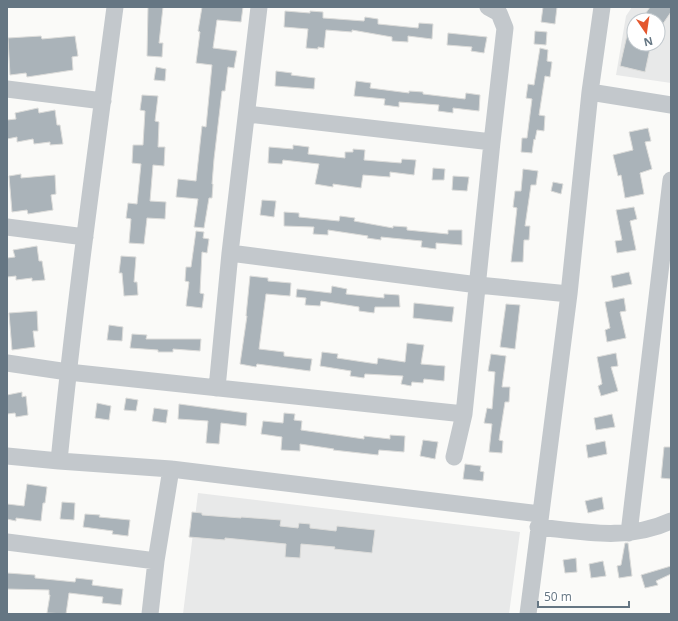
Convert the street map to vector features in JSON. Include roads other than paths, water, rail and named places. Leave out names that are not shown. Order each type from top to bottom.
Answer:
[{"type":"street","points":[[59,461],[84,237],[103,101],[114,7]]},
{"type":"street","points":[[217,388],[230,253],[259,7]]},
{"type":"street","points":[[454,457],[464,414],[505,28],[499,13],[488,7]]},
{"type":"street","points":[[528,614],[569,294],[590,92],[602,7]]},
{"type":"street","points":[[7,89],[103,101]]},
{"type":"street","points":[[590,92],[671,105]]},
{"type":"street","points":[[247,114],[492,142]]},
{"type":"street","points":[[629,533],[671,180]]},
{"type":"street","points":[[7,227],[84,237]]},
{"type":"street","points":[[230,253],[478,285],[569,294]]},
{"type":"street","points":[[7,363],[68,372],[464,414]]},
{"type":"street","points":[[7,456],[171,469],[539,521],[595,533],[629,533],[655,528],[671,522]]},
{"type":"street","points":[[150,614],[156,561],[171,469]]},
{"type":"street","points":[[7,542],[156,561]]}]
